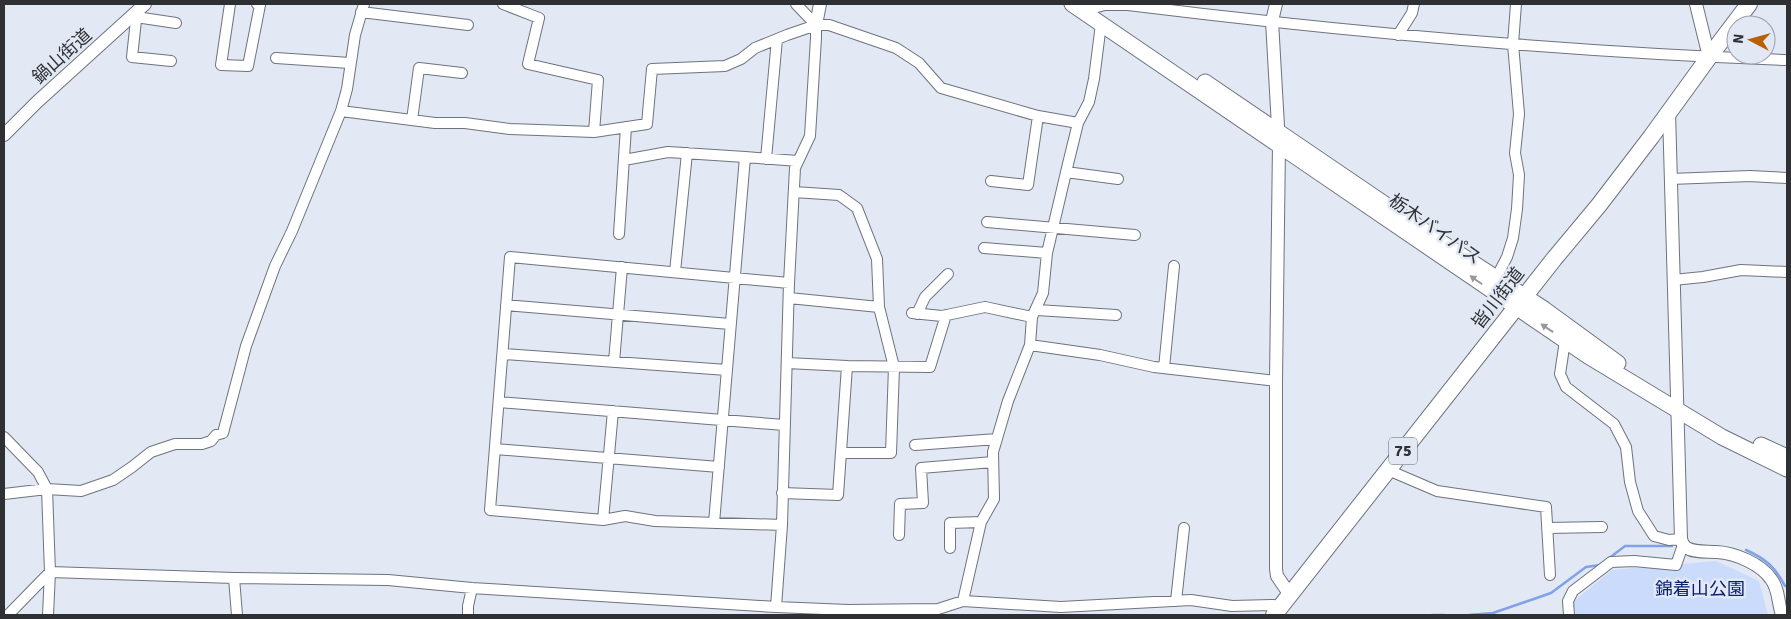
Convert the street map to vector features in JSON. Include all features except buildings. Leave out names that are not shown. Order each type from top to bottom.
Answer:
[{"type":"main road","name":"皆川街道","points":[[1276,613],[1554,258],[1599,205],[1750,4]]},
{"type":"main road","name":"栃木バイパス","points":[[1084,7],[1101,24],[1496,278],[1520,302],[1566,341],[1676,404],[1787,457]]},
{"type":"main road","name":"栃木バイパス","points":[[1084,7],[1520,302],[1610,357],[1722,437],[1787,469]]},
{"type":"street","points":[[230,4],[221,65],[248,66],[260,5],[257,4]]},
{"type":"street","points":[[503,4],[539,18],[528,64],[598,80],[594,132]]},
{"type":"street","points":[[796,4],[816,26]]},
{"type":"street","points":[[776,607],[782,525],[786,363],[795,168],[810,136],[816,26],[820,4]]},
{"type":"street","points":[[1084,7],[1117,4],[1141,5],[1398,36],[1709,57],[1787,60]]},
{"type":"street","points":[[1276,4],[1272,21],[1278,137],[1276,569],[1277,576],[1290,595]]},
{"type":"street","points":[[1398,36],[1412,13],[1414,4]]},
{"type":"street","points":[[1496,278],[1514,238],[1520,176],[1515,153],[1519,114],[1513,44],[1516,4]]},
{"type":"street","points":[[1696,4],[1709,57]]},
{"type":"street","points":[[4,494],[47,490],[81,491],[121,475],[151,452],[175,444],[202,444],[211,441],[216,435],[223,433],[246,346],[275,266],[292,231],[341,111],[363,8],[468,25]]},
{"type":"street","points":[[171,62],[132,57],[139,11],[176,23]]},
{"type":"street","name":"鍋山街道","points":[[4,135],[37,102],[139,11]]},
{"type":"street","points":[[963,600],[982,522],[994,499],[993,452],[1008,401],[1030,345],[1035,314],[1043,293],[1047,253],[1066,172],[1078,123],[1089,102],[1101,24]]},
{"type":"street","points":[[341,111],[436,123],[465,123],[510,129],[594,132],[647,124],[652,69],[725,66],[740,59],[755,48],[777,39],[816,26],[829,25],[896,48],[919,63],[941,88],[1038,116],[1078,123]]},
{"type":"street","points":[[766,158],[777,39]]},
{"type":"street","points":[[276,58],[350,63]]},
{"type":"street","points":[[412,120],[419,68],[462,73]]},
{"type":"street","points":[[1569,615],[1568,601],[1573,591],[1611,562],[1634,561],[1676,565],[1682,542],[1676,404],[1669,112]]},
{"type":"street","points":[[991,181],[1028,185],[1038,116]]},
{"type":"street","points":[[619,234],[626,127]]},
{"type":"street","points":[[624,160],[668,152],[798,161]]},
{"type":"street","points":[[675,272],[687,153]]},
{"type":"street","points":[[714,522],[745,157]]},
{"type":"street","points":[[1066,172],[1118,179]]},
{"type":"street","points":[[1670,179],[1750,176],[1787,178]]},
{"type":"street","points":[[794,192],[838,195],[857,208],[877,259],[879,307],[894,367],[892,453],[841,453]]},
{"type":"street","points":[[987,222],[1135,235]]},
{"type":"street","points":[[984,248],[1047,253]]},
{"type":"street","points":[[782,525],[655,521],[625,516],[603,520],[490,510],[510,257],[789,283]]},
{"type":"street","points":[[1164,368],[1174,266]]},
{"type":"street","points":[[614,362],[622,268]]},
{"type":"street","points":[[1673,280],[1740,270],[1787,272]]},
{"type":"street","points":[[948,274],[926,297],[914,314],[946,315],[985,307],[1035,314],[1116,314]]},
{"type":"street","points":[[789,298],[879,307]]},
{"type":"street","points":[[506,305],[730,324]]},
{"type":"street","points":[[786,363],[930,367],[946,315]]},
{"type":"street","points":[[1566,341],[1560,374],[1566,387],[1614,424],[1626,447],[1630,482],[1638,511],[1654,536],[1682,542],[1690,550],[1724,553],[1748,562],[1766,572],[1776,590],[1782,615]]},
{"type":"street","points":[[1030,345],[1100,355],[1164,368],[1276,380]]},
{"type":"street","points":[[503,354],[727,370]]},
{"type":"street","points":[[782,493],[838,495],[847,366]]},
{"type":"street","points":[[499,402],[784,424]]},
{"type":"street","points":[[603,520],[613,411]]},
{"type":"street","points":[[4,437],[38,472],[47,490],[50,572],[48,615]]},
{"type":"street","points":[[915,445],[997,439]]},
{"type":"street","points":[[495,449],[719,467]]},
{"type":"street","points":[[899,535],[900,504],[923,503],[921,468],[993,462]]},
{"type":"street","points":[[1388,470],[1437,491],[1546,507],[1550,575]]},
{"type":"street","points":[[950,548],[950,523],[982,522]]},
{"type":"street","points":[[1547,528],[1602,527]]},
{"type":"street","points":[[1176,600],[1184,528]]},
{"type":"street","points":[[8,615],[50,572],[234,578],[388,580],[472,588],[848,610],[939,612],[963,600],[1061,608],[1191,600],[1232,606],[1274,606],[1276,613]]},
{"type":"street","points":[[234,578],[237,615]]},
{"type":"street","points":[[468,615],[472,588]]},
{"type":"green space","name":"錦着山公園","points":[[1716,561],[1759,581],[1768,615],[1576,615],[1573,602],[1612,570]]},
{"type":"waterway","points":[[1608,559],[1625,546],[1672,546]]},
{"type":"waterway","points":[[1746,550],[1769,564],[1785,586],[1787,586]]},
{"type":"waterway","points":[[1469,615],[1493,613],[1551,593],[1586,567],[1600,565]]},
{"type":"waterway","points":[[1432,615],[1444,615]]}]
